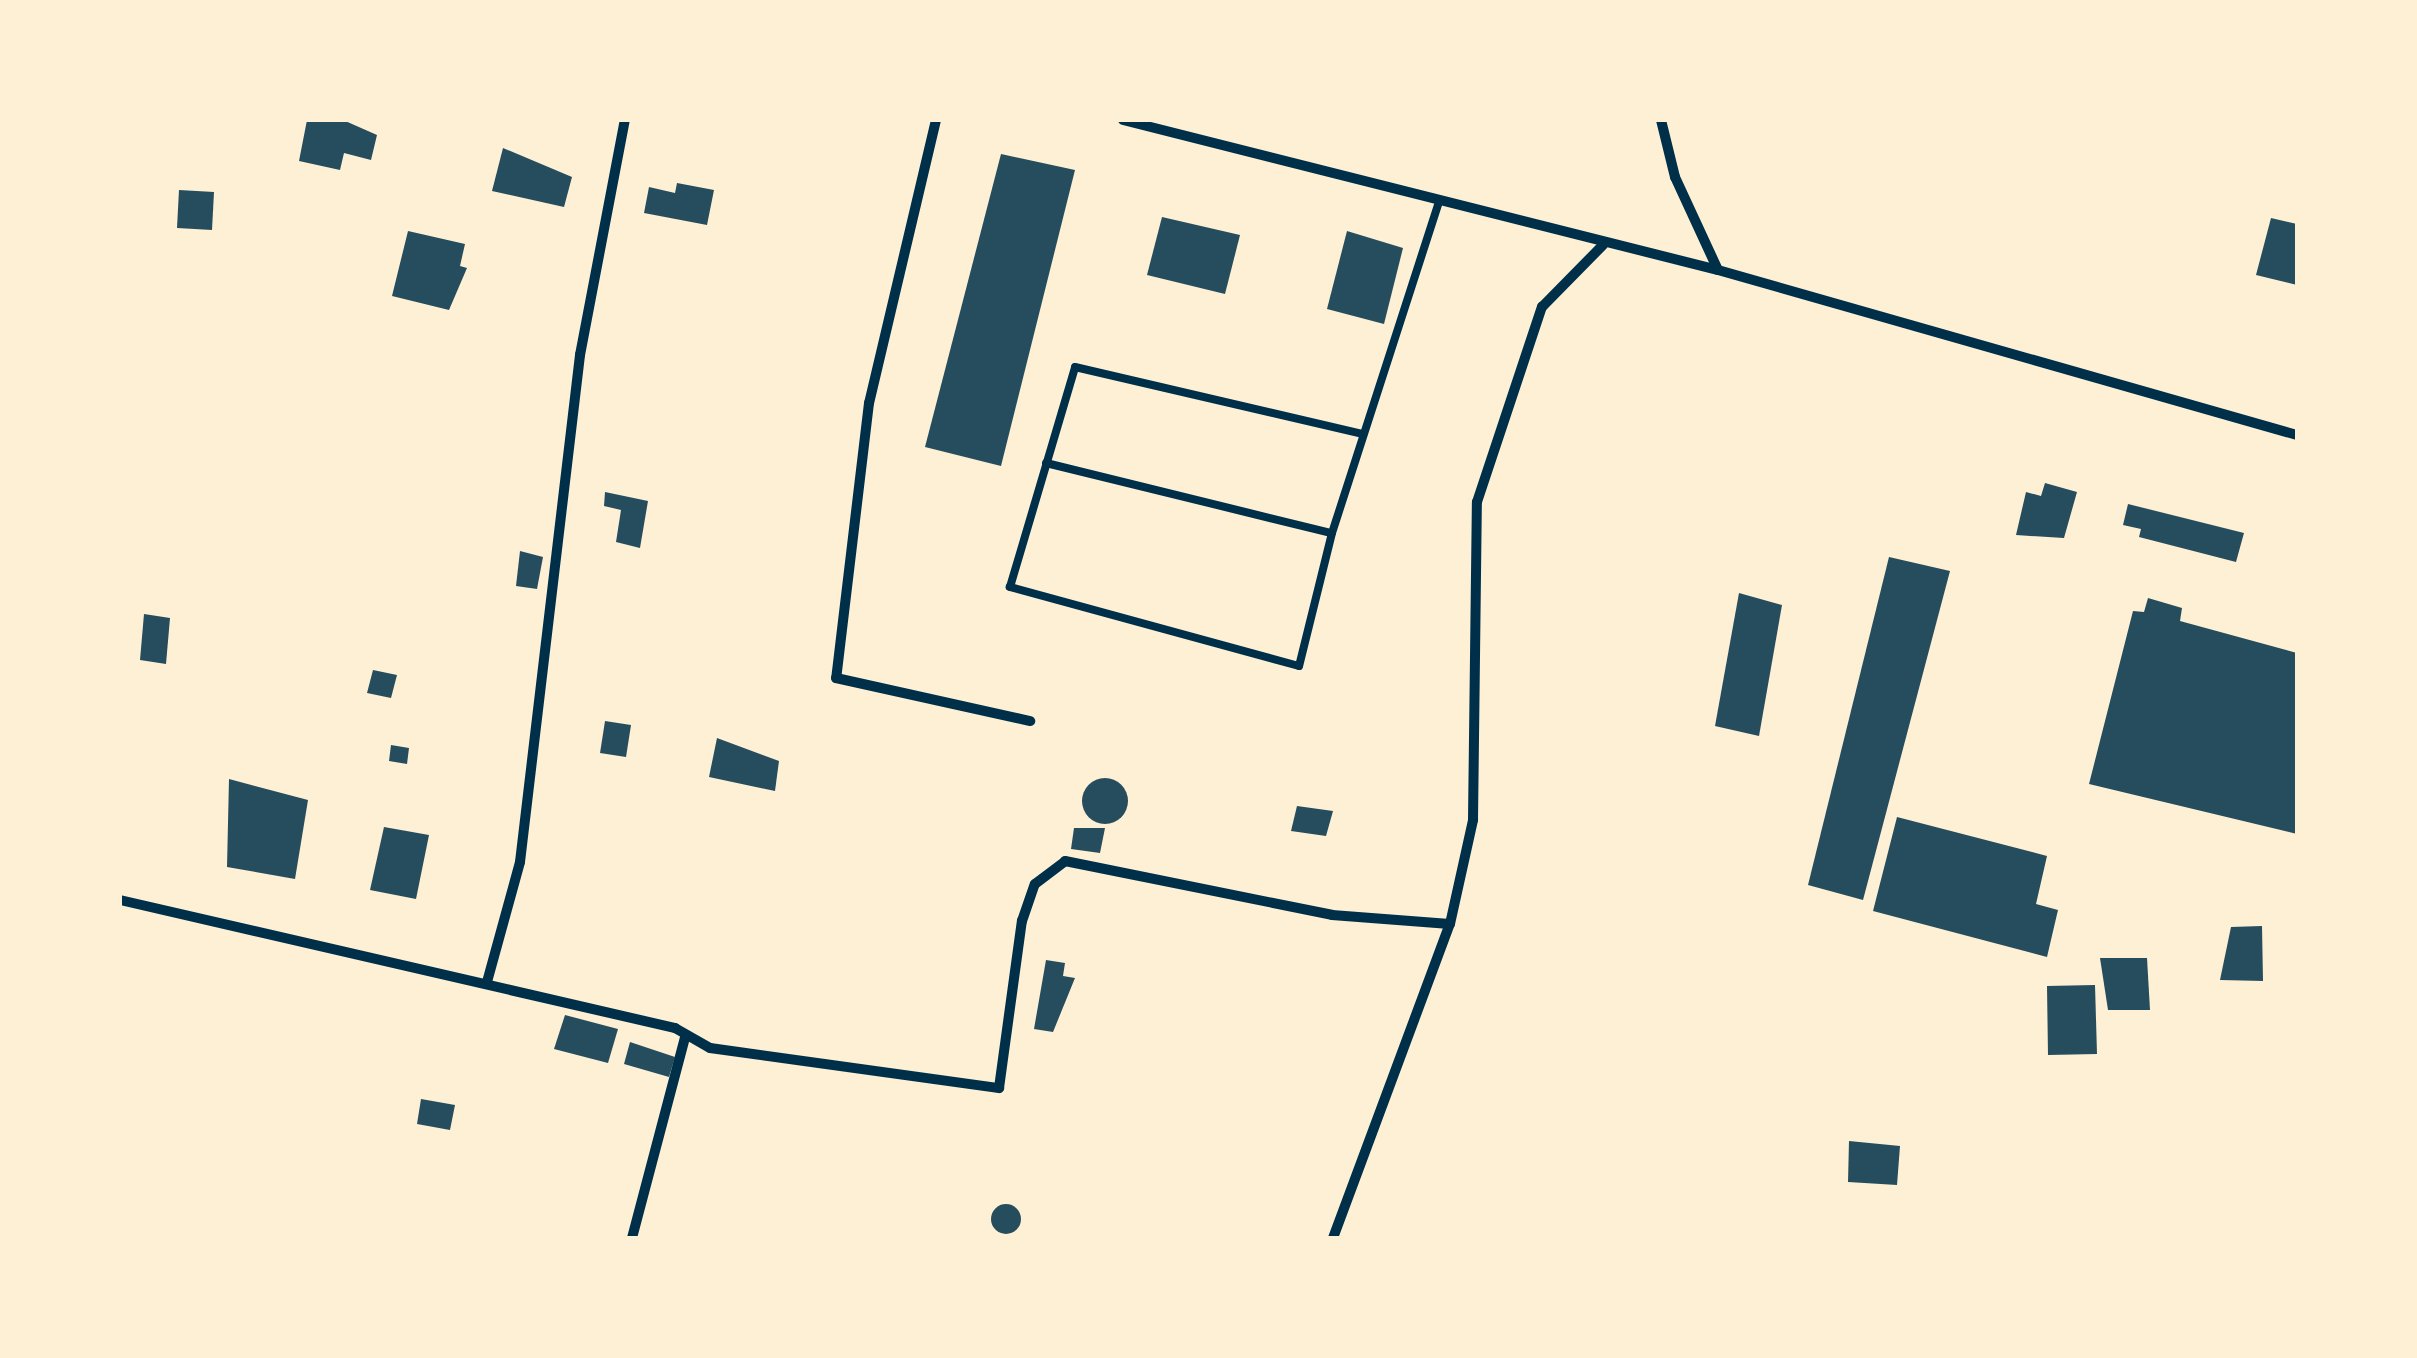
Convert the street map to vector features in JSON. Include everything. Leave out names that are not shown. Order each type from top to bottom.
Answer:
[{"type":"street","points":[[488,982],[520,862],[580,354],[624,120]]},
{"type":"street","points":[[936,120],[869,404],[836,678],[1030,722]]},
{"type":"street","points":[[1123,120],[1438,204],[1718,270],[2297,435]]},
{"type":"street","points":[[1661,120],[1675,177],[1718,270]]},
{"type":"street","points":[[1333,1238],[1450,924],[1473,820],[1477,502],[1542,307],[1603,245]]},
{"type":"street","points":[[120,900],[488,982],[675,1028],[685,1038],[1000,1088],[1022,921],[1035,884],[1065,861],[1332,915],[1450,924]]},
{"type":"street","points":[[632,1238],[685,1038]]},
{"type":"lane","points":[[1362,434],[1075,367],[1010,587],[1299,666],[1332,533],[1438,204]]},
{"type":"lane","points":[[1046,463],[1332,533]]},
{"type":"building","points":[[307,120],[343,120],[377,135],[371,160],[344,153],[340,170],[299,161]]},
{"type":"building","points":[[503,148],[572,177],[564,207],[492,191]]},
{"type":"building","points":[[1001,154],[1075,170],[1001,466],[925,447]]},
{"type":"building","points":[[677,183],[714,190],[707,225],[644,213],[649,187],[675,193]]},
{"type":"building","points":[[179,190],[214,192],[212,230],[177,228]]},
{"type":"building","points":[[1162,217],[1240,235],[1225,294],[1147,275]]},
{"type":"building","points":[[2271,218],[2297,224],[2297,285],[2256,275]]},
{"type":"building","points":[[408,231],[465,244],[460,266],[467,268],[449,310],[392,296]]},
{"type":"building","points":[[1347,231],[1403,248],[1384,324],[1327,309]]},
{"type":"building","points":[[2045,483],[2077,492],[2064,538],[2016,535],[2026,492],[2041,496]]},
{"type":"building","points":[[605,492],[648,501],[640,548],[616,542],[621,510],[604,506]]},
{"type":"building","points":[[2128,504],[2244,533],[2236,562],[2139,537],[2141,529],[2123,525]]},
{"type":"building","points":[[520,551],[543,557],[537,589],[516,586]]},
{"type":"building","points":[[1889,557],[1950,571],[1863,900],[1808,885]]},
{"type":"building","points":[[1739,593],[1782,605],[1759,736],[1715,726]]},
{"type":"building","points":[[2148,598],[2182,608],[2180,621],[2297,653],[2297,834],[2089,784],[2133,611],[2144,612]]},
{"type":"building","points":[[144,614],[170,618],[166,664],[140,660]]},
{"type":"building","points":[[373,670],[397,675],[391,698],[367,693]]},
{"type":"building","points":[[605,721],[631,725],[626,757],[600,753]]},
{"type":"building","points":[[717,738],[779,761],[775,791],[709,777]]},
{"type":"building","points":[[391,745],[409,748],[407,764],[389,761]]},
{"type":"building","points":[[1105,778],[1121,785],[1128,801],[1121,817],[1105,824],[1089,817],[1082,801],[1089,785]]},
{"type":"building","points":[[229,779],[308,800],[295,879],[227,867]]},
{"type":"building","points":[[1297,806],[1333,811],[1326,836],[1291,831]]},
{"type":"building","points":[[1897,817],[2047,856],[2036,904],[2058,910],[2047,957],[1873,911]]},
{"type":"building","points":[[384,827],[429,835],[416,899],[370,890]]},
{"type":"building","points":[[1074,828],[1105,828],[1100,853],[1071,849]]},
{"type":"building","points":[[2262,926],[2263,981],[2220,980],[2231,927]]},
{"type":"building","points":[[2100,958],[2147,958],[2150,1010],[2108,1010]]},
{"type":"building","points":[[1046,960],[1065,963],[1063,976],[1075,978],[1053,1032],[1034,1029]]},
{"type":"building","points":[[2095,985],[2097,1054],[2048,1055],[2047,986]]},
{"type":"building","points":[[565,1015],[618,1029],[608,1063],[554,1049]]},
{"type":"building","points":[[630,1042],[675,1057],[669,1077],[624,1064]]},
{"type":"building","points":[[421,1099],[455,1105],[450,1130],[417,1124]]},
{"type":"building","points":[[1849,1141],[1900,1146],[1897,1185],[1848,1182]]},
{"type":"building","points":[[1006,1204],[1017,1208],[1021,1219],[1017,1230],[1006,1234],[995,1230],[991,1219],[995,1208]]}]
